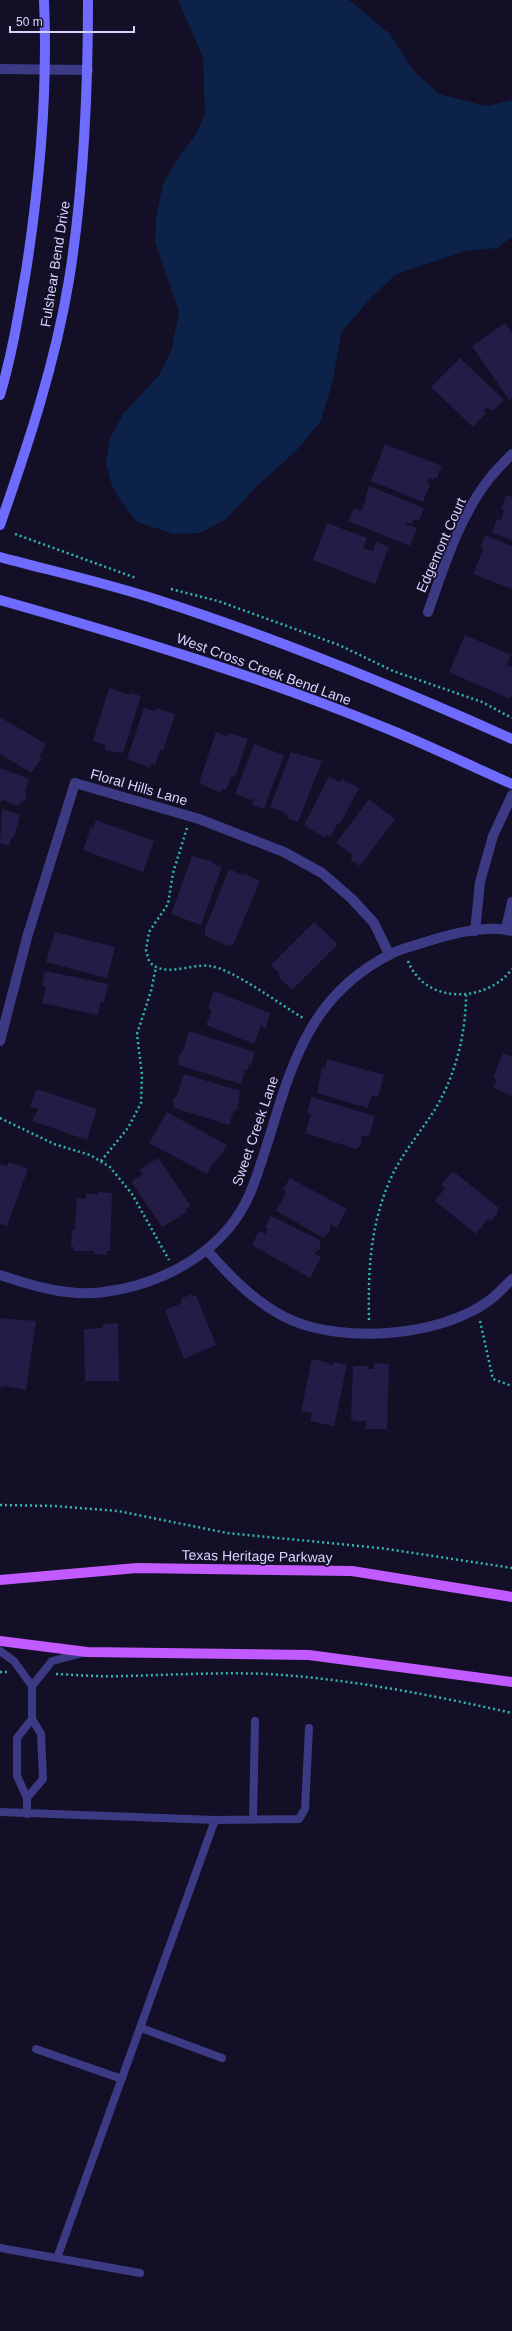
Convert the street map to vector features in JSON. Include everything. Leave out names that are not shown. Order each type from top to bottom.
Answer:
[{"type":"main road","name":"Fulshear Bend Drive","points":[[0,395],[21,300],[36,205],[46,68],[44,0]]},
{"type":"main road","name":"Fulshear Bend Drive","points":[[0,525],[39,409],[69,282],[82,178],[88,70],[88,0]]},
{"type":"main road","name":"West Cross Creek Bend Lane","points":[[0,557],[156,599],[279,641],[405,691],[512,739]]},
{"type":"main road","name":"West Cross Creek Bend Lane","points":[[0,600],[142,640],[268,683],[388,729],[512,784]]},
{"type":"main road","name":"Texas Heritage Parkway","points":[[0,1580],[137,1568],[352,1571],[512,1597]]},
{"type":"main road","points":[[0,1642],[87,1652],[309,1655],[512,1682]]},
{"type":"street","points":[[0,69],[46,68],[88,70]]},
{"type":"street","name":"Edgemont Court","points":[[428,612],[448,557],[468,512],[489,479],[512,454]]},
{"type":"street","name":"Floral Hills Lane","points":[[0,1041],[28,934],[75,783],[191,816],[284,852],[322,873],[352,899],[374,923],[389,954]]},
{"type":"street","points":[[475,931],[480,882],[493,836],[512,795]]},
{"type":"street","points":[[509,930],[512,902]]},
{"type":"street","name":"Sweet Creek Lane","points":[[0,1275],[61,1291],[103,1292],[145,1283],[175,1270],[208,1250],[232,1224],[250,1192],[291,1066],[313,1024],[336,993],[360,973],[389,954],[435,939],[475,931],[509,930]]},
{"type":"street","points":[[208,1250],[234,1281],[291,1319],[328,1331],[370,1334],[409,1331],[454,1319],[490,1300],[512,1279]]},
{"type":"lane","points":[[0,1651],[14,1661],[32,1686],[32,1719],[41,1734],[43,1779],[27,1798]]},
{"type":"lane","points":[[32,1686],[52,1661],[87,1652]]},
{"type":"lane","points":[[26,1814],[27,1798],[17,1776],[17,1738],[32,1719]]},
{"type":"lane","points":[[253,1820],[255,1721]]},
{"type":"lane","points":[[0,1812],[215,1820],[300,1820],[306,1809],[309,1728]]},
{"type":"lane","points":[[57,2258],[215,1820]]},
{"type":"lane","points":[[140,2028],[222,2058]]},
{"type":"lane","points":[[36,2049],[122,2079]]},
{"type":"lane","points":[[0,2248],[140,2273]]},
{"type":"path","points":[[191,816],[179,850],[168,904],[149,932],[146,950],[149,961],[156,967],[170,970],[203,965],[223,970],[313,1024]]},
{"type":"path","points":[[404,949],[410,966],[426,982],[444,993],[466,995],[487,990],[498,983],[512,969]]},
{"type":"path","points":[[101,1161],[128,1128],[141,1103],[142,1075],[137,1034],[152,991],[156,967]]},
{"type":"path","points":[[370,1334],[369,1262],[376,1220],[382,1201],[399,1163],[437,1106],[450,1081],[462,1038],[466,995]]},
{"type":"path","points":[[0,1118],[54,1144],[90,1155],[101,1161],[122,1180],[175,1270]]},
{"type":"path","points":[[477,1307],[493,1379],[512,1386]]},
{"type":"path","points":[[0,1505],[54,1506],[118,1511],[227,1533],[380,1548],[512,1568]]},
{"type":"path","points":[[52,1674],[122,1676],[215,1672],[270,1674],[344,1682],[413,1693],[512,1713]]},
{"type":"water","points":[[178,0],[349,0],[389,33],[413,70],[439,94],[486,106],[512,100],[512,237],[497,248],[466,251],[396,274],[368,301],[341,333],[333,380],[321,421],[296,451],[257,486],[225,520],[200,533],[174,534],[137,522],[112,486],[106,463],[110,438],[124,413],[160,374],[172,349],[179,312],[155,242],[156,219],[163,184],[180,155],[195,136],[205,115],[203,57]]},
{"type":"building","points":[[505,323],[512,333],[512,398],[509,400],[472,346]]},
{"type":"building","points":[[460,358],[504,400],[494,410],[491,411],[487,407],[484,411],[486,413],[473,427],[431,387]]},
{"type":"building","points":[[385,444],[442,466],[437,478],[435,477],[434,480],[429,478],[427,483],[430,484],[423,502],[371,481]]},
{"type":"building","points":[[369,486],[424,508],[419,521],[414,519],[412,524],[406,522],[405,524],[417,528],[410,546],[348,521],[354,508],[362,511]]},
{"type":"building","points":[[506,495],[512,497],[512,540],[492,533],[497,519],[501,520],[504,511],[501,509]]},
{"type":"building","points":[[327,523],[367,538],[363,548],[373,551],[376,542],[389,547],[375,584],[313,560]]},
{"type":"building","points":[[485,535],[512,546],[512,589],[473,574],[484,548],[481,547]]},
{"type":"building","points":[[465,635],[511,655],[506,665],[512,667],[512,694],[510,699],[449,672]]},
{"type":"building","points":[[109,688],[130,695],[131,693],[141,696],[123,753],[105,750],[106,745],[93,741]]},
{"type":"building","points":[[144,708],[155,711],[156,708],[175,714],[163,751],[160,750],[155,765],[151,764],[150,768],[127,759]]},
{"type":"building","points":[[0,717],[46,744],[39,757],[42,758],[31,773],[0,754]]},
{"type":"building","points":[[216,732],[228,737],[229,733],[248,739],[235,777],[232,776],[226,790],[222,789],[221,793],[199,783]]},
{"type":"building","points":[[254,744],[284,755],[264,809],[252,805],[254,799],[251,800],[235,794]]},
{"type":"building","points":[[291,752],[322,761],[298,822],[287,818],[288,815],[283,813],[284,812],[270,807]]},
{"type":"building","points":[[0,768],[29,779],[25,792],[27,795],[25,801],[20,802],[18,806],[3,800],[0,802]]},
{"type":"building","points":[[329,776],[340,782],[342,779],[359,788],[340,824],[338,823],[330,837],[326,834],[325,838],[304,825]]},
{"type":"building","points":[[369,799],[395,819],[360,866],[350,859],[353,855],[336,843]]},
{"type":"building","points":[[2,809],[20,815],[14,838],[12,837],[9,846],[0,843]]},
{"type":"building","points":[[96,820],[154,841],[143,872],[83,850],[91,827],[93,828]]},
{"type":"building","points":[[192,856],[214,862],[213,864],[222,867],[201,925],[171,914]]},
{"type":"building","points":[[229,869],[243,875],[244,873],[260,881],[233,945],[228,946],[205,936],[205,929]]},
{"type":"building","points":[[314,922],[338,944],[292,990],[278,976],[280,974],[271,965]]},
{"type":"building","points":[[55,932],[115,947],[107,978],[46,962]]},
{"type":"building","points":[[45,971],[108,984],[104,1002],[101,1002],[98,1015],[42,1003],[46,986],[42,985]]},
{"type":"building","points":[[214,991],[270,1013],[266,1028],[261,1026],[254,1044],[206,1025],[212,1010],[208,1008]]},
{"type":"building","points":[[189,1031],[255,1052],[251,1065],[249,1064],[248,1070],[245,1069],[241,1084],[178,1065],[179,1055],[183,1051]]},
{"type":"building","points":[[503,1053],[512,1057],[512,1096],[493,1088],[497,1079],[493,1078]]},
{"type":"building","points":[[327,1059],[384,1075],[378,1097],[372,1095],[368,1108],[317,1093],[322,1067],[325,1068]]},
{"type":"building","points":[[184,1074],[240,1091],[237,1111],[234,1110],[229,1125],[174,1108],[173,1100],[177,1096]]},
{"type":"building","points":[[37,1089],[97,1109],[87,1140],[32,1121],[38,1109],[30,1106]]},
{"type":"building","points":[[311,1097],[375,1116],[369,1137],[361,1135],[362,1143],[356,1149],[305,1133],[311,1114],[307,1113]]},
{"type":"building","points":[[167,1112],[227,1145],[221,1156],[220,1155],[216,1162],[214,1161],[207,1174],[149,1143]]},
{"type":"building","points":[[158,1158],[191,1206],[185,1209],[187,1212],[162,1227],[132,1183],[134,1179],[143,1175],[139,1170]]},
{"type":"building","points":[[9,1162],[28,1169],[7,1226],[0,1224],[0,1164],[7,1166]]},
{"type":"building","points":[[453,1171],[499,1208],[497,1211],[499,1212],[491,1221],[488,1219],[476,1234],[435,1201],[445,1188],[441,1185]]},
{"type":"building","points":[[290,1178],[347,1209],[337,1228],[330,1224],[330,1230],[324,1238],[276,1211],[286,1192],[283,1190]]},
{"type":"building","points":[[98,1192],[112,1193],[110,1251],[107,1251],[107,1255],[93,1254],[94,1251],[74,1251],[74,1247],[71,1247],[72,1230],[75,1230],[77,1198],[86,1199],[86,1194],[98,1194]]},
{"type":"building","points":[[271,1216],[320,1240],[320,1249],[314,1253],[321,1257],[310,1278],[252,1245],[259,1231],[265,1234],[268,1229],[265,1227]]},
{"type":"building","points":[[191,1294],[192,1297],[196,1295],[216,1345],[184,1359],[165,1310],[182,1303],[181,1299]]},
{"type":"building","points":[[0,1318],[36,1321],[26,1390],[5,1386],[0,1388]]},
{"type":"building","points":[[118,1323],[119,1381],[85,1381],[84,1329],[103,1328],[103,1324]]},
{"type":"building","points":[[312,1359],[330,1363],[329,1365],[333,1365],[333,1362],[347,1365],[334,1426],[310,1421],[312,1413],[301,1411]]},
{"type":"building","points":[[374,1363],[389,1364],[387,1429],[365,1429],[366,1420],[358,1422],[351,1420],[353,1366],[368,1366],[368,1369],[374,1369]]}]
